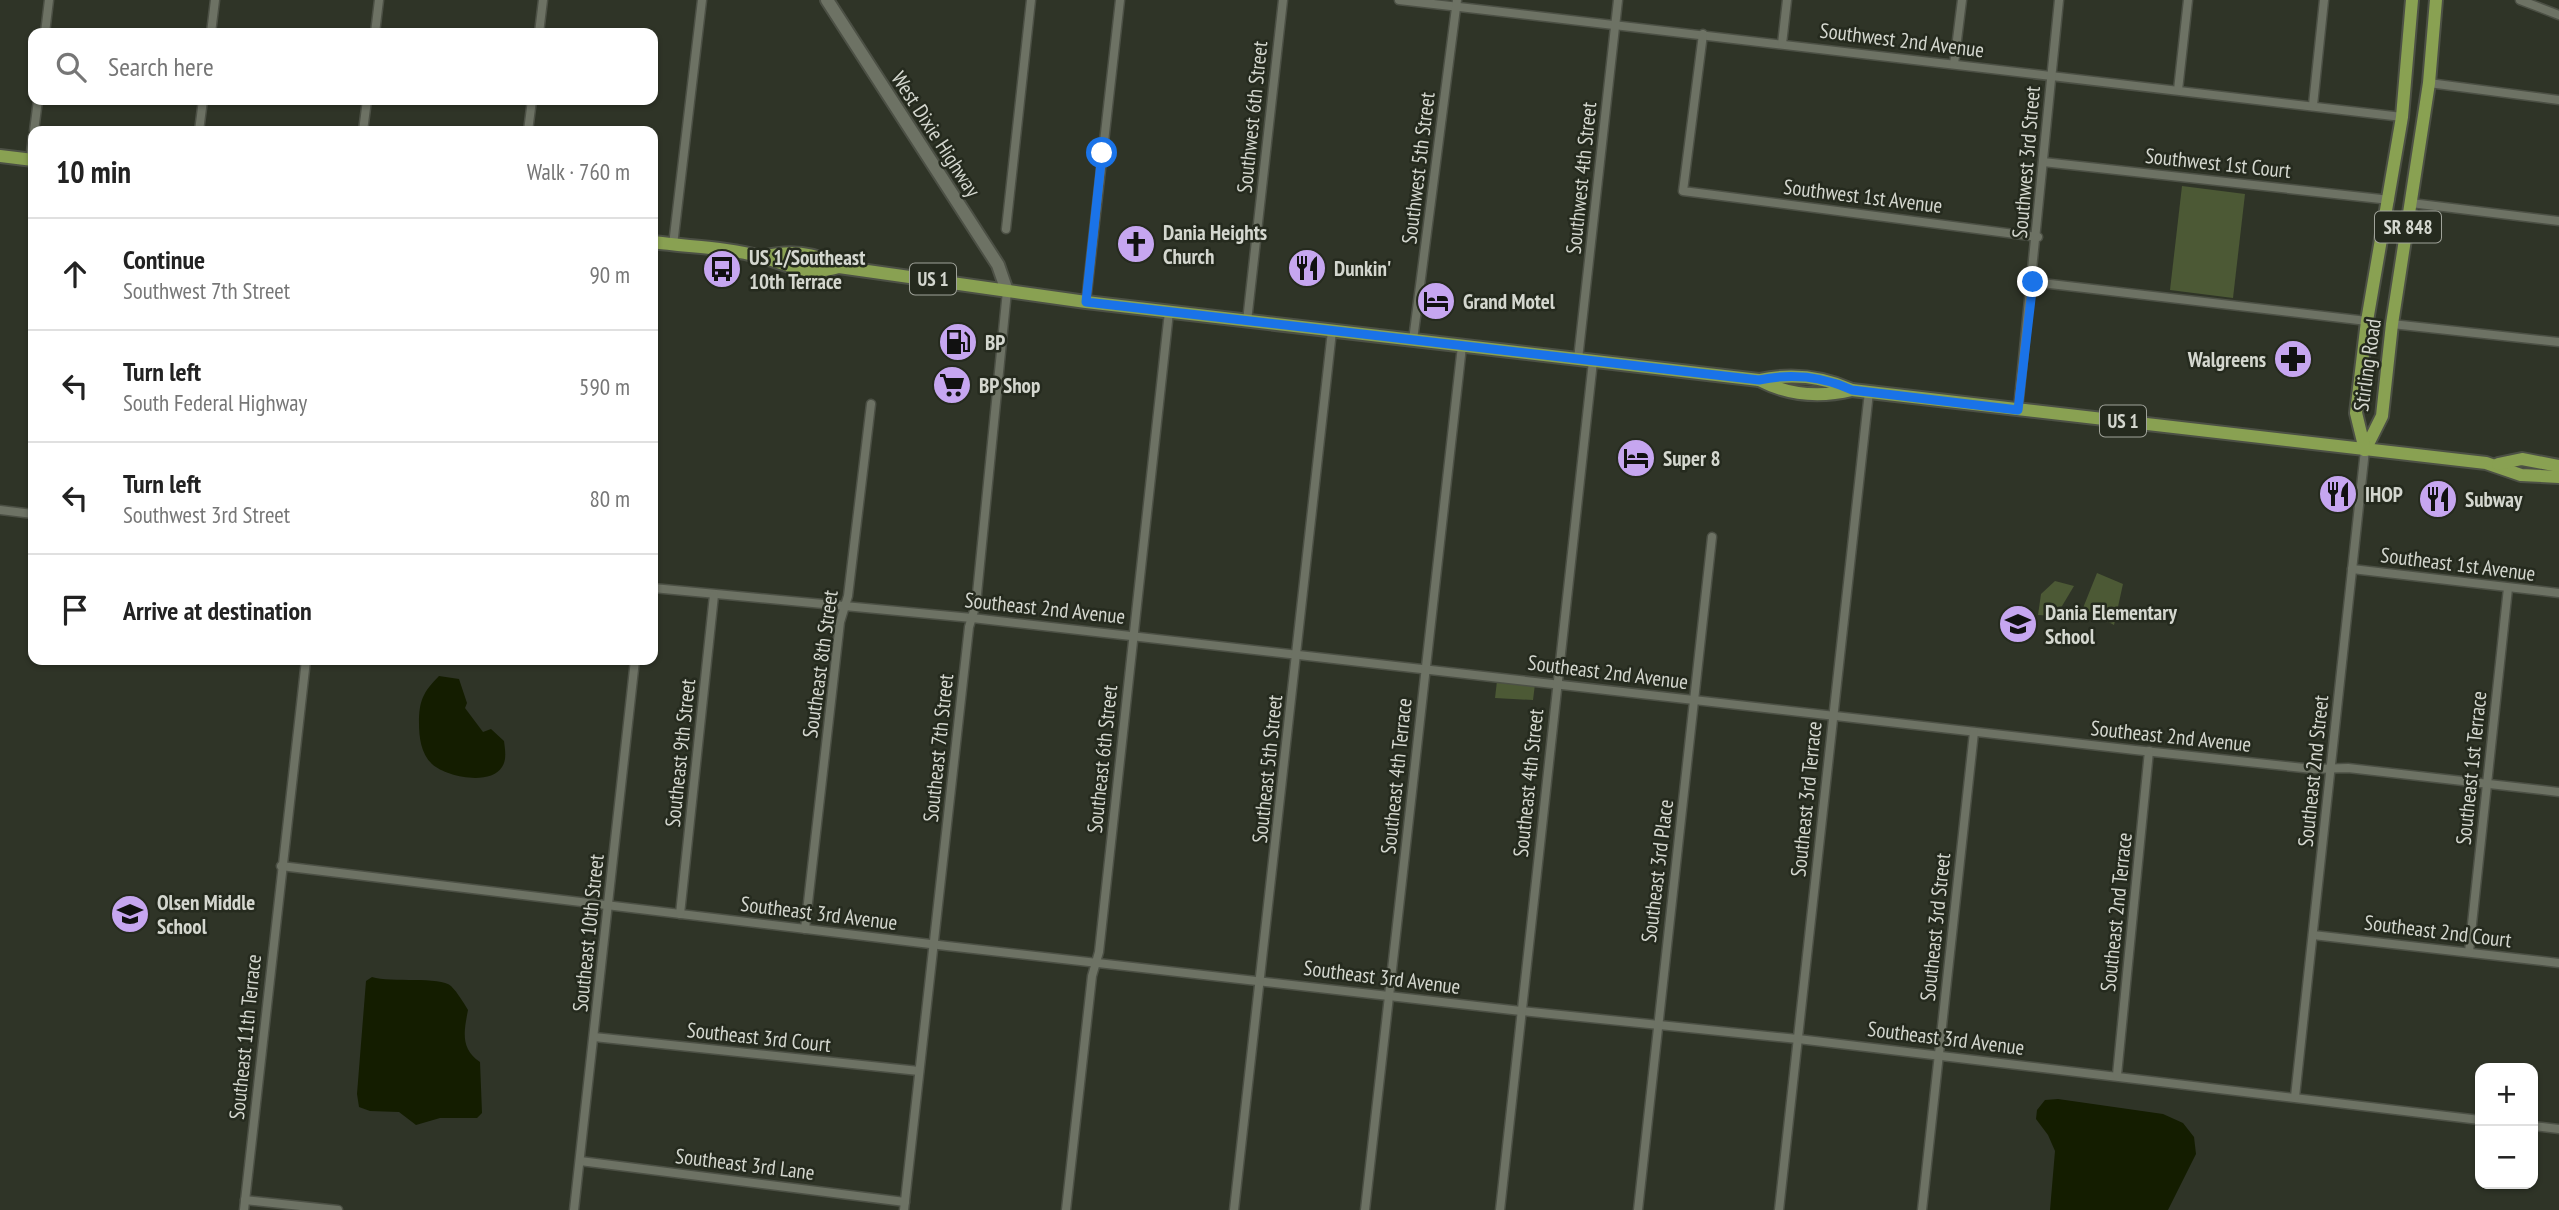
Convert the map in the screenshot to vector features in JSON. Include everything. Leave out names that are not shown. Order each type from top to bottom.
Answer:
[{"type":"main road","name":"West Dixie Highway","points":[[827,0],[998,265],[1007,291]]},
{"type":"main road","name":"Stirling Road","points":[[2365,450],[2356,413],[2367,321],[2390,200],[2402,117],[2412,0]]},
{"type":"main road","name":"Stirling Road","points":[[2365,450],[2382,416],[2392,324],[2429,83],[2436,0]]},
{"type":"main road","points":[[0,156],[28,160]]},
{"type":"main road","name":"US 1","points":[[658,244],[762,257],[783,251],[822,256],[839,267],[1007,291],[1759,380],[1780,391],[1829,396],[1852,390],[2496,465],[2521,475],[2559,477]]},
{"type":"main road","name":"US 1","points":[[2496,465],[2522,460],[2559,466]]},
{"type":"street","points":[[46,28],[49,0]]},
{"type":"street","points":[[212,28],[215,0]]},
{"type":"street","points":[[376,28],[379,0]]},
{"type":"street","points":[[540,28],[543,0]]},
{"type":"street","points":[[673,245],[702,0]]},
{"type":"street","points":[[1006,228],[1031,0]]},
{"type":"street","points":[[1086,302],[1120,0]]},
{"type":"street","name":"Southwest 6th Street","points":[[1247,321],[1283,0]]},
{"type":"street","name":"Southwest 2nd Avenue","points":[[1399,0],[1457,3],[2402,117]]},
{"type":"street","name":"Southwest 4th Street","points":[[1578,359],[1618,0]]},
{"type":"street","points":[[1782,44],[1787,0]]},
{"type":"street","points":[[1954,64],[1962,0]]},
{"type":"street","name":"Southwest 3rd Street","points":[[2018,410],[2038,237],[2050,75],[2059,0]]},
{"type":"street","points":[[2178,90],[2188,0]]},
{"type":"street","points":[[2313,105],[2325,0]]},
{"type":"street","points":[[2520,0],[2559,15]]},
{"type":"street","name":"Southwest 5th Street","points":[[1413,340],[1457,3]]},
{"type":"street","name":"Southwest 1st Avenue","points":[[1703,34],[1683,191],[2038,237]]},
{"type":"street","points":[[2429,83],[2559,100]]},
{"type":"street","points":[[35,126],[37,105]]},
{"type":"street","points":[[199,126],[202,105]]},
{"type":"street","points":[[364,126],[366,105]]},
{"type":"street","points":[[529,126],[531,105]]},
{"type":"street","name":"Southwest 1st Court","points":[[2043,162],[2390,200]]},
{"type":"street","points":[[2412,203],[2559,221]]},
{"type":"street","points":[[2033,282],[2367,321]]},
{"type":"street","name":"Southeast 7th Street","points":[[905,1206],[933,945],[972,618],[976,604],[1007,291]]},
{"type":"street","name":"Southeast 6th Street","points":[[1066,1210],[1169,312]]},
{"type":"street","points":[[2392,324],[2559,342]]},
{"type":"street","name":"Southeast 5th Street","points":[[1234,1210],[1332,331]]},
{"type":"street","name":"Southeast 4th Terrace","points":[[1365,1210],[1462,345]]},
{"type":"street","name":"Southeast 4th Street","points":[[1500,1210],[1593,361]]},
{"type":"street","name":"Southeast 3rd Terrace","points":[[1779,1210],[1870,392]]},
{"type":"street","name":"Southeast 8th Street","points":[[805,929],[840,622],[845,606],[871,404]]},
{"type":"street","name":"Southeast 2nd Street","points":[[2295,1097],[2365,450]]},
{"type":"street","points":[[0,510],[28,513]]},
{"type":"street","name":"Southeast 3rd Place","points":[[1638,1210],[1656,1024],[1712,537]]},
{"type":"street","name":"Southeast 1st Avenue","points":[[2353,569],[2559,593]]},
{"type":"street","name":"Southeast 1st Terrace","points":[[2469,952],[2508,588]]},
{"type":"street","name":"Southeast 2nd Avenue","points":[[658,589],[972,618],[1974,732],[2559,792]]},
{"type":"street","name":"Southeast 9th Street","points":[[680,914],[714,595]]},
{"type":"street","name":"Southeast 11th Terrace","points":[[244,1210],[305,665]]},
{"type":"street","name":"Southeast 10th Street","points":[[574,1210],[634,665]]},
{"type":"street","name":"Southeast 3rd Street","points":[[1922,1210],[1974,732]]},
{"type":"street","name":"Southeast 2nd Terrace","points":[[2117,1075],[2150,751]]},
{"type":"street","name":"Southeast 3rd Avenue","points":[[281,866],[933,945],[2117,1075],[2475,1119]]},
{"type":"street","name":"Southeast 2nd Court","points":[[2313,935],[2559,964]]},
{"type":"street","name":"Southeast 3rd Court","points":[[594,1037],[919,1071]]},
{"type":"street","points":[[2538,1127],[2559,1129]]},
{"type":"street","name":"Southeast 3rd Lane","points":[[580,1161],[905,1206]]},
{"type":"street","points":[[245,1200],[338,1210]]},
{"type":"shaded area","points":[[2182,186],[2245,194],[2233,298],[2170,290]]},
{"type":"shaded area","points":[[2097,573],[2123,584],[2114,625],[2083,608]]},
{"type":"shaded area","points":[[2055,581],[2074,586],[2056,616],[2038,615],[2041,594]]},
{"type":"shaded area","points":[[439,676],[459,679],[467,703],[465,708],[483,732],[491,729],[504,741],[505,761],[496,773],[478,778],[457,776],[439,769],[425,755],[419,734],[420,709],[423,697]]},
{"type":"shaded area","points":[[1497,681],[1535,684],[1533,700],[1495,698]]},
{"type":"shaded area","points":[[372,977],[437,981],[451,986],[458,995],[468,1010],[466,1045],[480,1062],[482,1113],[477,1118],[440,1118],[416,1125],[399,1112],[370,1111],[359,1107],[357,1094],[366,981]]},
{"type":"shaded area","points":[[2058,1099],[2163,1114],[2183,1123],[2194,1137],[2196,1154],[2168,1210],[2050,1210],[2055,1151],[2048,1135],[2036,1119],[2037,1110],[2045,1100]]},
{"type":"place","name":"Dania Heights Church","points":[[1136,244]]},
{"type":"place","name":"Dunkin'","points":[[1307,268]]},
{"type":"place","name":"US 1/Southeast 10th Terrace","points":[[722,269]]},
{"type":"place","name":"Grand Motel","points":[[1436,301]]},
{"type":"place","name":"BP","points":[[958,342]]},
{"type":"place","name":"Walgreens","points":[[2293,359]]},
{"type":"place","name":"BP Shop","points":[[952,385]]},
{"type":"place","name":"Super 8","points":[[1636,458]]},
{"type":"place","name":"IHOP","points":[[2338,494]]},
{"type":"place","name":"Subway","points":[[2438,499]]},
{"type":"place","name":"Dania Elementary School","points":[[2018,624]]},
{"type":"place","name":"Olsen Middle School","points":[[130,914]]},
{"type":"route","points":[[1102,153],[1086,302],[1759,380],[1785,374],[1830,380],[1852,390],[2018,410],[2033,282]]}]
